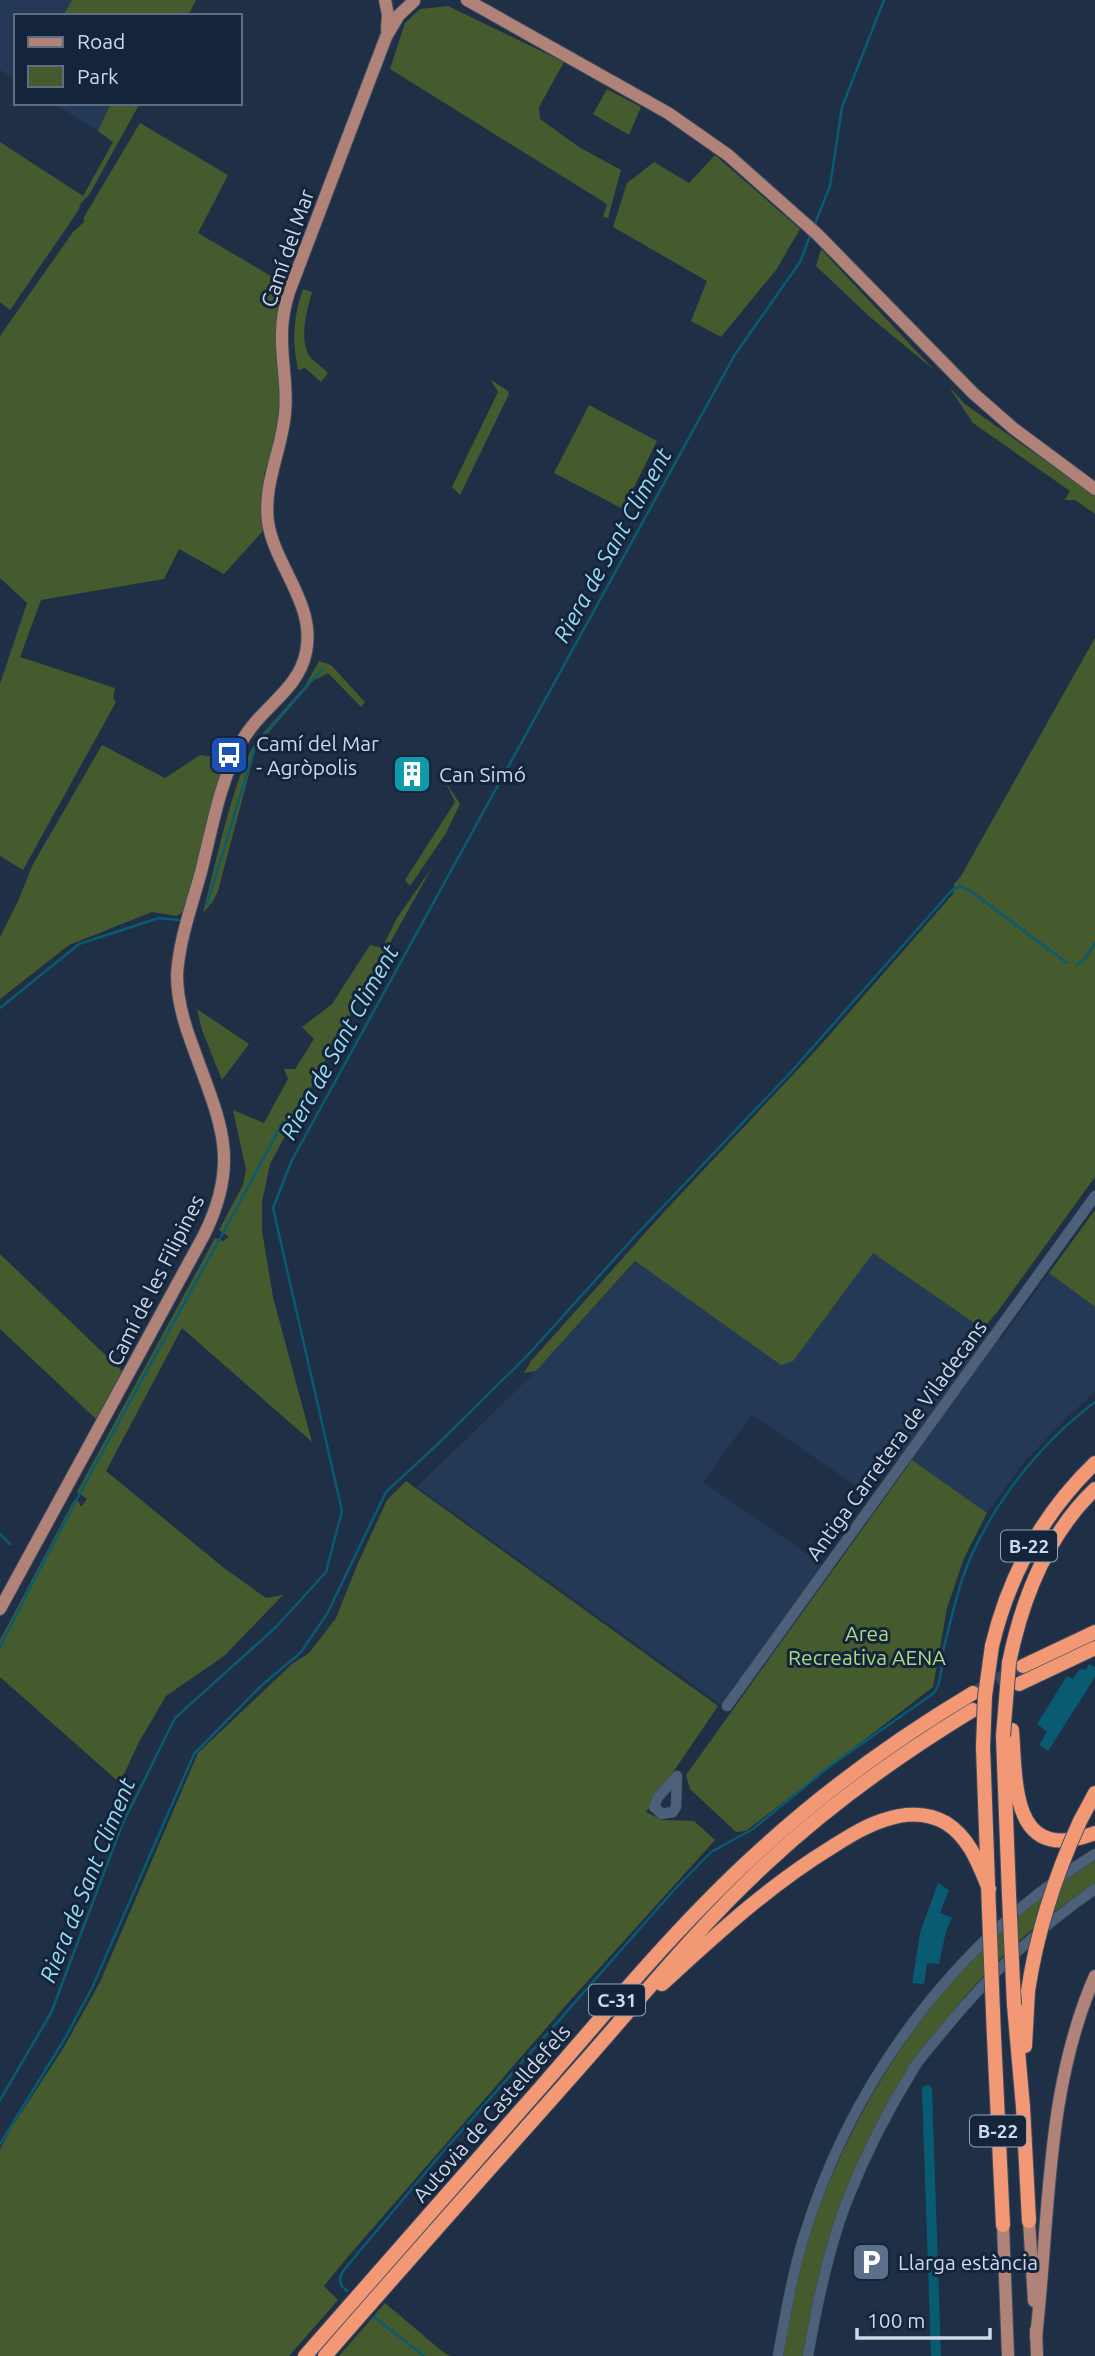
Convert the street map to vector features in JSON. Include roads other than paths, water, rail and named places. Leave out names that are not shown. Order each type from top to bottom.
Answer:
[{"type":"highway","name":"B-22","points":[[1003,2225],[983,1747],[985,1696],[992,1646],[1006,1596],[1026,1550],[1058,1503],[1095,1463]]},
{"type":"highway","points":[[1023,2107],[1014,2006],[1009,1895],[1007,1733],[1016,1665],[1015,1633],[1029,1593],[1054,1540],[1095,1489]]},
{"type":"highway","points":[[1016,1665],[1095,1632]]},
{"type":"highway","points":[[1019,1684],[1095,1648]]},
{"type":"highway","name":"Autovia de Castelldefels","points":[[305,2356],[646,1967],[729,1879],[796,1819],[864,1764],[973,1693]]},
{"type":"highway","name":"Autovia de Castelldefels","points":[[324,2356],[696,1934],[765,1865],[804,1830],[900,1757],[973,1710]]},
{"type":"highway","points":[[1007,1733],[1019,1800],[1029,1825],[1046,1839],[1061,1842],[1095,1833]]},
{"type":"highway","points":[[1023,2107],[1028,1991],[1045,1909],[1062,1860],[1095,1793]]},
{"type":"highway","points":[[617,2025],[710,1938],[765,1892],[824,1852],[883,1820],[916,1815],[947,1824],[969,1846],[989,1889]]},
{"type":"highway","name":"B-22","points":[[1023,2107],[1028,2221]]},
{"type":"main road","name":"Camí del Mar","points":[[385,0],[388,15],[386,37]]},
{"type":"main road","points":[[400,0],[415,0]]},
{"type":"main road","name":"Camí del Mar","points":[[241,744],[258,719],[294,680],[306,654],[308,639],[306,617],[277,556],[267,511],[268,487],[286,412],[281,331],[283,316],[289,292],[386,37],[399,15],[415,0]]},
{"type":"main road","points":[[451,0],[468,1],[647,101],[686,125],[745,169],[802,219],[973,393],[1035,446],[1095,489]]},
{"type":"main road","name":"Camí de les Filipines","points":[[0,1609],[204,1235],[219,1200],[225,1164],[222,1127],[184,1022],[177,976],[184,935],[219,806],[241,744]]},
{"type":"main road","points":[[1036,2337],[1052,2142],[1058,2105],[1072,2041],[1095,1976]]},
{"type":"main road","name":"B-22","points":[[1028,2221],[1037,2356]]},
{"type":"main road","name":"B-22","points":[[1003,2225],[1008,2356]]},
{"type":"street","name":"Antiga Carretera de Viladecans","points":[[727,1706],[1095,1196]]},
{"type":"street","points":[[778,2356],[793,2280],[821,2187],[858,2108],[884,2063],[938,1990],[970,1955],[1022,1907],[1095,1854]]},
{"type":"street","points":[[808,2356],[821,2289],[846,2203],[878,2134],[915,2066],[961,2009],[1002,1965],[1052,1920],[1095,1889]]},
{"type":"waterway","name":"Riera de Sant Climent","points":[[814,226],[830,186],[842,107],[884,0]]},
{"type":"waterway","name":"Riera de Sant Climent","points":[[0,2100],[51,2013],[122,1825],[175,1718],[276,1627],[326,1572],[342,1511],[273,1208],[292,1160],[734,356],[800,262],[810,236]]},
{"type":"waterway","points":[[207,904],[256,744],[322,669]]},
{"type":"waterway","points":[[0,2144],[64,2040],[92,1988],[194,1754],[261,1686],[301,1652],[327,1614],[386,1492],[526,1357],[637,1234],[790,1073],[953,889],[960,886],[972,892],[1067,963]]},
{"type":"waterway","points":[[0,1008],[79,944],[159,918],[179,920]]},
{"type":"waterway","points":[[1076,965],[1084,960],[1095,943]]},
{"type":"waterway","points":[[0,1647],[69,1514],[283,1122]]},
{"type":"waterway","points":[[347,2291],[341,2285],[343,2271],[441,2154],[674,1890],[711,1852],[753,1829],[830,1766],[934,1693],[939,1682],[944,1647],[965,1572],[992,1516],[1029,1465],[1050,1442],[1095,1402]]},
{"type":"waterway","points":[[0,1534],[10,1544]]},
{"type":"waterway","points":[[1071,1692],[1082,1674]]},
{"type":"waterway","points":[[927,2090],[936,2356]]},
{"type":"waterway","points":[[374,2317],[424,2356]]},
{"type":"tunnel","points":[[978,1691],[1023,1666]]},
{"type":"place","name":"Camí del Mar - Agròpolis","points":[[229,755]]},
{"type":"place","name":"Can Simó","points":[[412,774]]},
{"type":"place","name":"Llarga estància","points":[[871,2262]]},
{"type":"park label","name":"Area Recreativa AENA","points":[[867,1645]]}]
